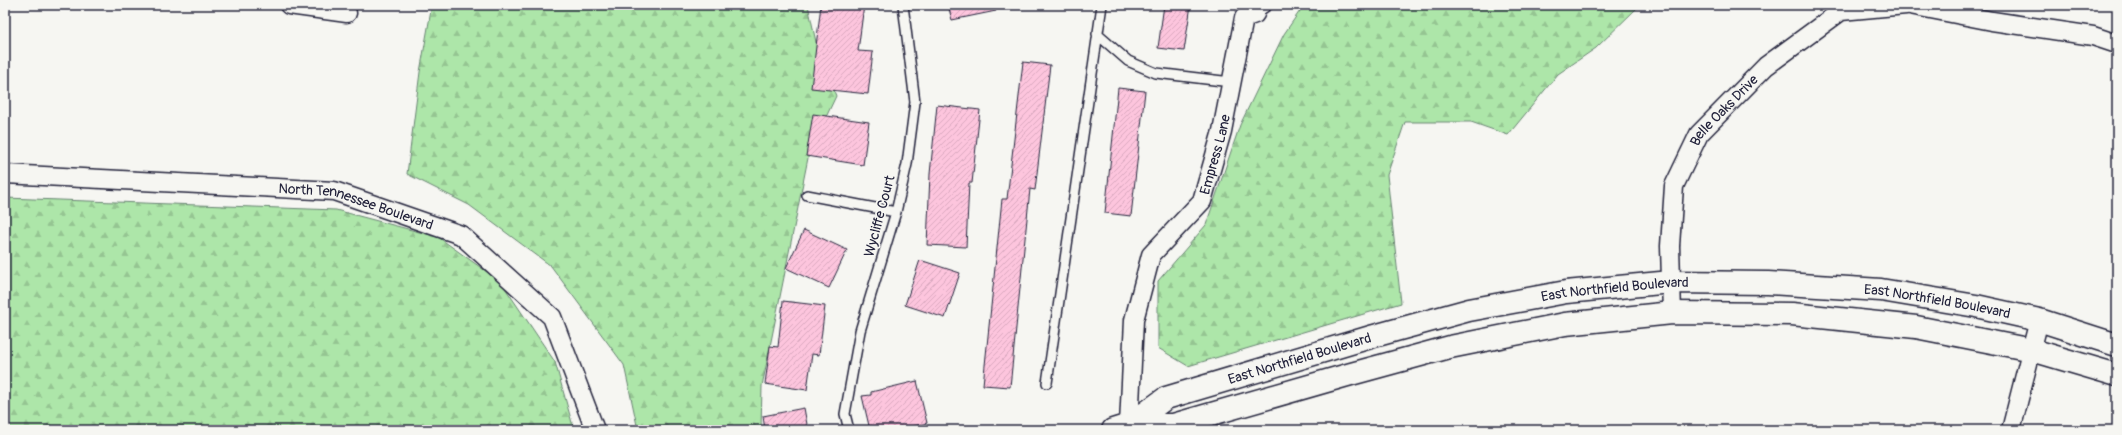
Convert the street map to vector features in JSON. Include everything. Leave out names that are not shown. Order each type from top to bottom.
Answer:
[{"type":"main road","name":"East Northfield Boulevard","points":[[1121,428],[1166,398],[1374,336],[1462,312],[1566,292],[1671,282],[1768,283],[1881,290],[1967,304],[2039,320],[2117,345]]},
{"type":"main road","name":"East Northfield Boulevard","points":[[1121,428],[1173,425],[1351,374],[1458,346],[1565,324],[1672,314],[1792,314],[1916,327],[2032,350],[2117,375]]},
{"type":"street","points":[[289,5],[346,13]]},
{"type":"street","name":"Belle Oaks Drive","points":[[1672,314],[1670,246],[1674,186],[1699,134],[1766,66],[1841,11],[1906,5]]},
{"type":"street","points":[[1910,5],[1993,13],[2094,36],[2117,44]]},
{"type":"street","name":"Empress Lane","points":[[1121,428],[1134,320],[1151,255],[1202,201],[1222,131],[1244,18],[1261,9]]},
{"type":"street","name":"North Tennessee Boulevard","points":[[5,174],[334,191],[461,235],[552,317],[595,430]]},
{"type":"street","points":[[2011,430],[2039,320]]},
{"type":"lane","name":"Wycliffe Court","points":[[849,430],[844,414],[860,331],[896,212],[907,164],[915,102],[903,5]]},
{"type":"lane","points":[[1047,383],[1102,5]]},
{"type":"lane","points":[[1097,34],[1128,61],[1156,73],[1231,82]]},
{"type":"lane","points":[[807,194],[896,212]]},
{"type":"green space","points":[[432,5],[808,5],[817,47],[836,96],[809,153],[762,386],[761,430],[638,430],[624,365],[551,266],[469,205],[407,174],[420,72]]},
{"type":"green space","points":[[1304,5],[1637,5],[1637,8],[1596,48],[1558,74],[1508,135],[1471,122],[1405,122],[1387,175],[1401,303],[1188,366],[1158,348],[1158,281],[1206,225],[1240,125],[1284,34]]},
{"type":"green space","points":[[5,198],[336,210],[438,237],[501,282],[555,362],[574,430],[5,430]]},
{"type":"building","points":[[821,5],[864,5],[858,51],[873,52],[868,94],[811,88]]},
{"type":"building","points":[[948,5],[995,5],[996,11],[952,20]]},
{"type":"building","points":[[1164,5],[1191,5],[1184,51],[1158,48]]},
{"type":"building","points":[[1023,62],[1050,65],[1035,190],[1030,189],[1010,387],[983,385],[1002,199],[1007,199]]},
{"type":"building","points":[[1118,88],[1145,91],[1131,216],[1105,213]]},
{"type":"building","points":[[937,105],[980,110],[972,183],[969,183],[966,247],[927,245],[930,174]]},
{"type":"building","points":[[813,114],[869,122],[863,165],[806,156]]},
{"type":"building","points":[[804,230],[847,250],[829,288],[786,268]]},
{"type":"building","points":[[920,260],[960,273],[945,318],[905,305]]},
{"type":"building","points":[[783,301],[825,306],[819,355],[812,354],[807,390],[765,384],[770,346],[778,347]]},
{"type":"building","points":[[917,381],[927,423],[898,430],[870,430],[862,396],[871,395],[871,392]]},
{"type":"building","points":[[804,408],[808,430],[765,430],[763,416]]}]
